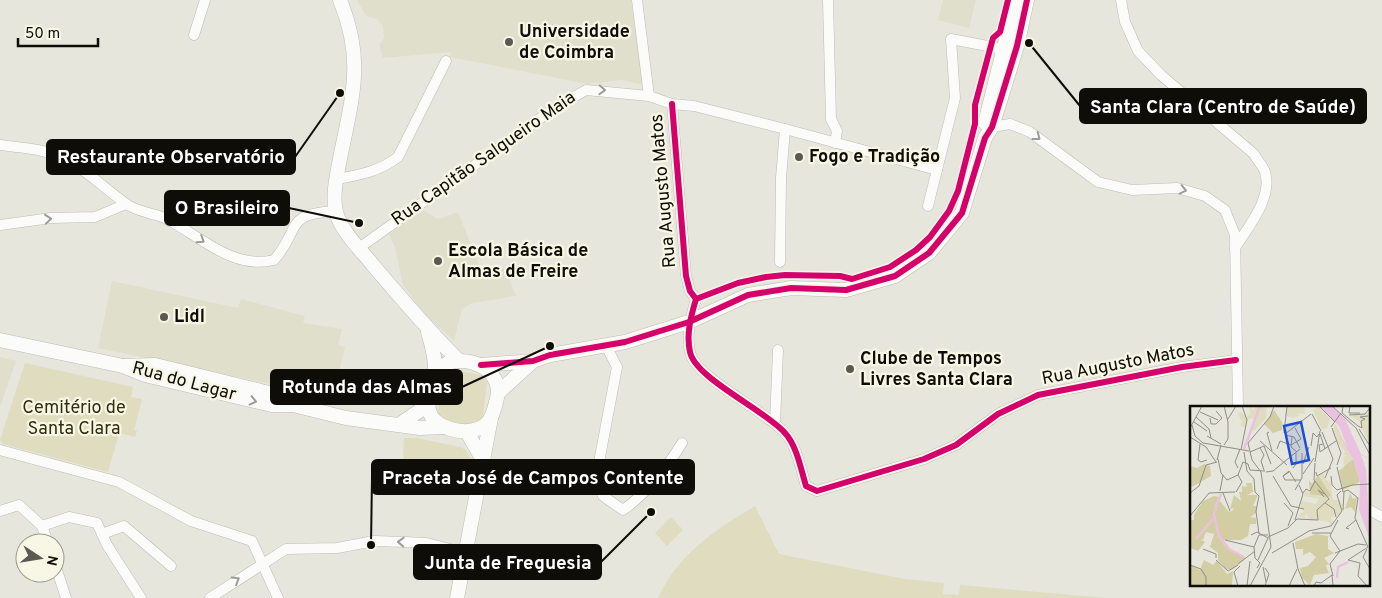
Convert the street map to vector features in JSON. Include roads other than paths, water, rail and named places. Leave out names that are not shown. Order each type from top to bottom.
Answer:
[{"type":"street","points":[[194,35],[205,0]]},
{"type":"street","points":[[340,0],[353,36],[356,60],[337,179],[336,211],[342,226],[359,248],[427,329],[458,360],[481,366],[533,362],[550,355],[606,346],[689,322],[748,296],[791,288],[846,290],[895,276],[929,253],[962,213],[989,133],[1010,124],[1030,132],[1098,182],[1132,190],[1177,188],[1205,196],[1225,210],[1235,236],[1238,406]]},
{"type":"street","points":[[637,0],[649,96]]},
{"type":"street","points":[[828,0],[831,119],[837,131],[835,142]]},
{"type":"street","points":[[1010,48],[1016,0]]},
{"type":"street","points":[[989,133],[984,125],[1027,0]]},
{"type":"street","points":[[1121,0],[1125,22],[1138,51],[1161,76],[1254,154],[1264,171],[1266,190],[1259,207],[1235,249]]},
{"type":"street","points":[[928,206],[954,98],[951,39],[1010,48]]},
{"type":"street","points":[[337,179],[362,175],[385,167],[398,157],[446,61]]},
{"type":"street","name":"Rua Capitão Salgueiro Maia","points":[[359,248],[571,98],[586,90],[649,96],[672,104],[694,106],[937,170]]},
{"type":"street","name":"Rua Augusto Matos","points":[[672,104],[686,276],[690,291],[696,299],[689,322],[690,353],[700,370],[776,423],[787,434],[806,486],[817,491],[924,460],[956,445],[998,414],[1038,395],[1182,367],[1236,360]]},
{"type":"street","points":[[780,262],[780,178],[785,129]]},
{"type":"street","points":[[0,145],[46,151],[64,159],[93,177],[126,204],[166,218],[219,252],[255,263],[274,260],[298,219],[314,212],[336,211]]},
{"type":"street","points":[[0,225],[52,218],[95,217],[126,204]]},
{"type":"street","points":[[427,329],[434,352],[435,373],[428,405],[432,416],[444,426],[467,432],[482,427],[492,418]]},
{"type":"street","name":"Rua do Lagar","points":[[0,340],[123,366],[145,375],[273,394],[292,405],[346,418],[420,428],[444,426]]},
{"type":"street","points":[[606,346],[617,367],[596,478],[603,496],[622,510],[637,500],[669,464],[682,443]]},
{"type":"street","points":[[776,423],[778,350]]},
{"type":"street","points":[[435,373],[442,365],[458,360]]},
{"type":"street","points":[[498,393],[533,362]]},
{"type":"street","points":[[457,598],[498,393],[493,376],[481,366]]},
{"type":"street","points":[[400,424],[428,405]]},
{"type":"street","points":[[467,432],[484,462]]},
{"type":"street","points":[[0,450],[119,482],[191,521],[252,541],[278,598]]},
{"type":"street","points":[[0,511],[19,505],[42,526],[44,533]]},
{"type":"street","points":[[1370,510],[1382,517]]},
{"type":"street","points":[[42,526],[69,517],[97,523],[141,598]]},
{"type":"street","points":[[102,534],[124,526],[171,566]]},
{"type":"street","points":[[210,598],[286,549],[336,548],[374,542],[426,543],[466,553]]},
{"type":"street","points":[[61,583],[66,598]]},
{"type":"place","name":"Universidade de Coimbra","points":[[509,42]]},
{"type":"place","name":"Santa Clara (Centro de Saúde)","points":[[1029,43]]},
{"type":"place","name":"Restaurante Observatório","points":[[340,93]]},
{"type":"place","name":"Fogo e Tradição","points":[[799,157]]},
{"type":"place","name":"O Brasileiro","points":[[359,223]]},
{"type":"place","name":"Escola Básica de Almas de Freire","points":[[438,261]]},
{"type":"place","name":"Lidl","points":[[164,317]]},
{"type":"place","name":"Rotunda das Almas","points":[[550,346]]},
{"type":"place","name":"Clube de Tempos Livres Santa Clara","points":[[850,369]]},
{"type":"place","name":"Junta de Freguesia","points":[[651,512]]},
{"type":"place","name":"Praceta José de Campos Contente","points":[[371,545]]},
{"type":"park label","name":"Cemitério de Santa Clara","points":[[74,418]]}]
